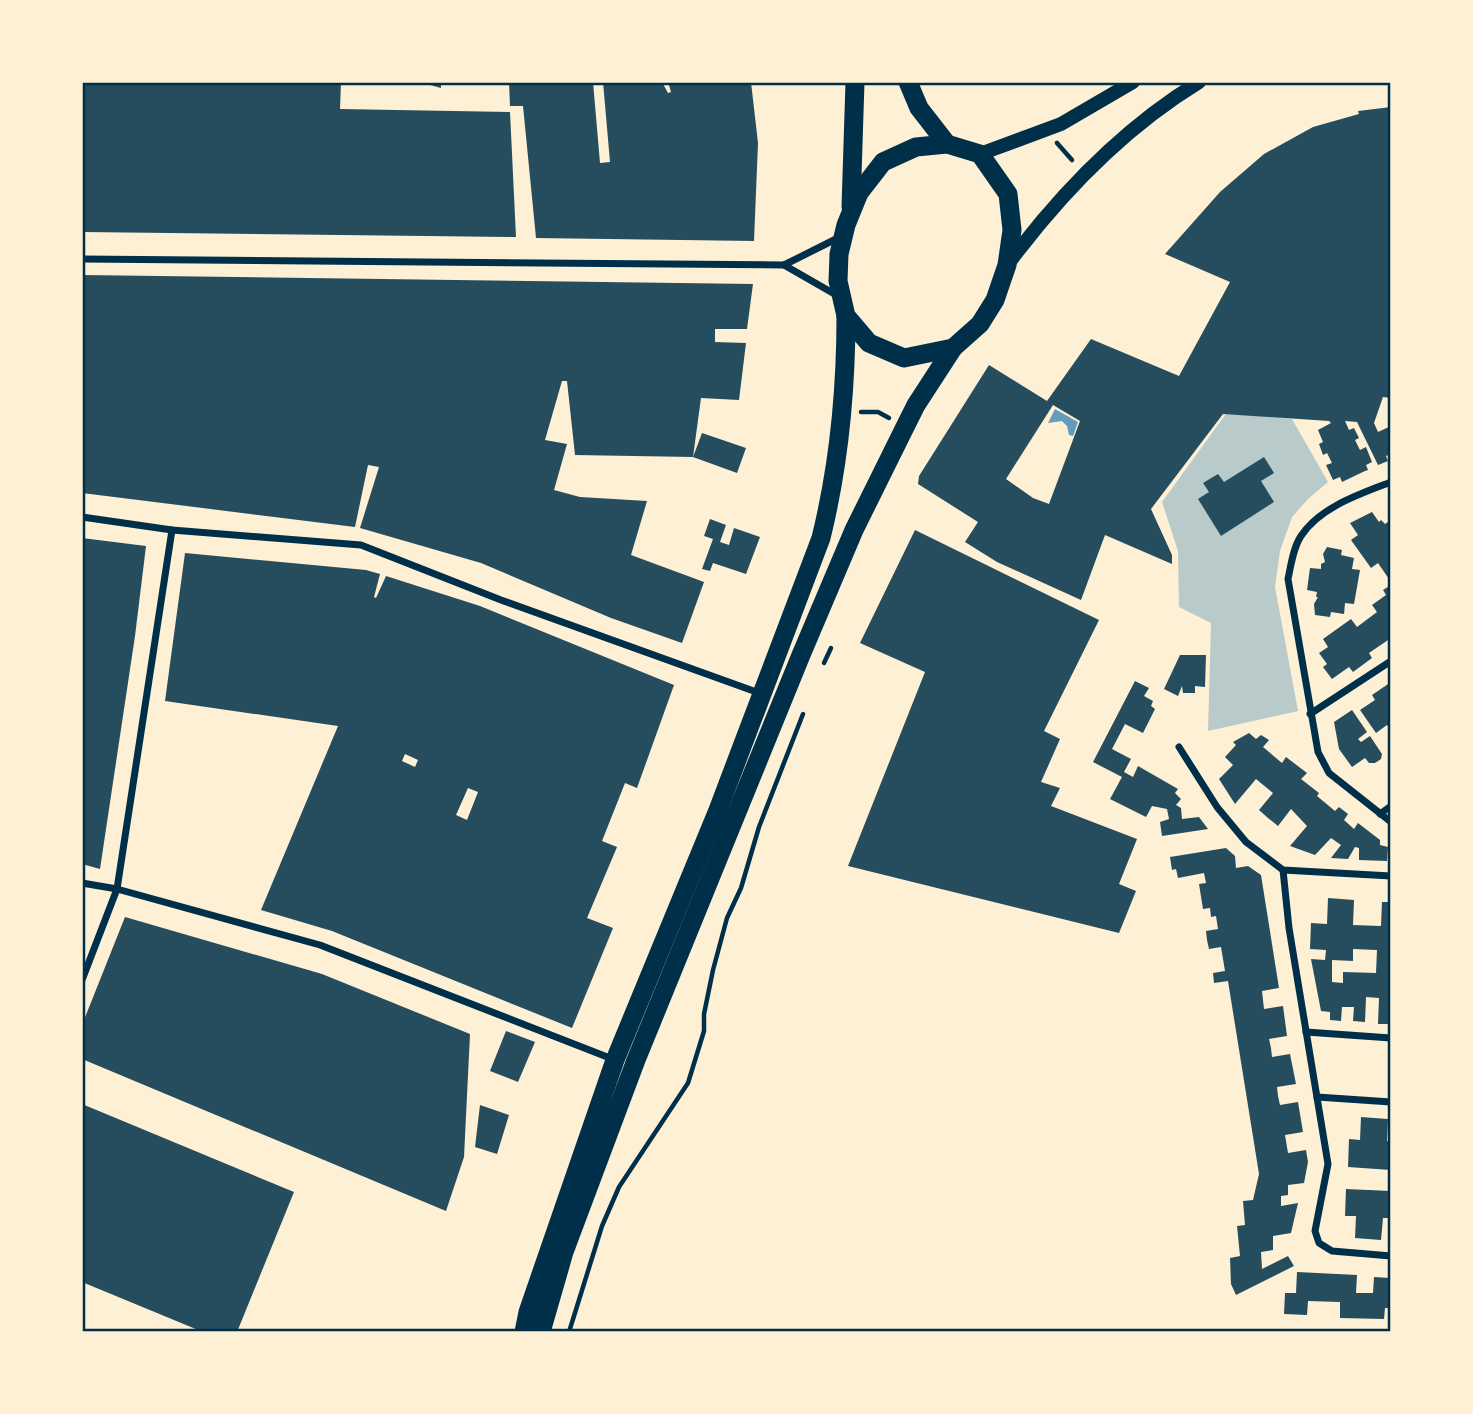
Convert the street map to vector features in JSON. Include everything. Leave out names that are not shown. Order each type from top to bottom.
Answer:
[{"type":"highway","points":[[850,213],[855,82]]},
{"type":"highway","points":[[908,82],[919,108],[947,144]]},
{"type":"highway","points":[[524,1332],[528,1312],[615,1060],[718,810],[821,538],[833,493],[841,412],[844,307],[838,281],[839,254],[850,213],[859,193],[883,162],[916,147],[947,144],[980,153],[1008,194],[1012,230],[1007,265],[995,300],[980,324],[953,348],[916,405],[849,542],[684,941],[564,1251],[541,1332]]},
{"type":"highway","points":[[844,307],[869,343],[904,359],[953,348]]},
{"type":"main road","points":[[980,153],[1048,129],[1133,82]]},
{"type":"main road","points":[[1007,265],[1037,225],[1104,153],[1174,97],[1199,82]]},
{"type":"street","points":[[82,259],[784,265],[843,236]]},
{"type":"street","points":[[784,265],[844,307]]},
{"type":"street","points":[[1391,482],[1348,499],[1315,521],[1300,537],[1288,579],[1318,751],[1329,772],[1391,822]]},
{"type":"street","points":[[82,517],[172,530],[361,545],[501,600],[762,694]]},
{"type":"street","points":[[82,980],[117,889],[172,530]]},
{"type":"street","points":[[1310,714],[1391,661]]},
{"type":"street","points":[[1179,747],[1217,807],[1246,842],[1283,870],[1391,876]]},
{"type":"street","points":[[1380,814],[1391,806]]},
{"type":"street","points":[[1283,870],[1289,928],[1328,1164],[1315,1231],[1319,1243],[1332,1251],[1391,1256]]},
{"type":"street","points":[[82,883],[117,889],[320,945],[615,1060]]},
{"type":"street","points":[[1306,1032],[1391,1038]]},
{"type":"street","points":[[1317,1097],[1391,1102]]},
{"type":"path","points":[[1048,129],[1063,152],[1086,172]]},
{"type":"path","points":[[841,412],[878,412],[905,427]]},
{"type":"path","points":[[823,666],[831,648]]},
{"type":"path","points":[[569,1332],[602,1226],[619,1187],[688,1083],[704,1031],[704,1014],[727,918],[804,712]]},
{"type":"shaded area","points":[[1228,411],[1292,419],[1328,482],[1292,517],[1280,551],[1275,587],[1298,711],[1208,731],[1211,623],[1179,607],[1178,551],[1162,502]]},
{"type":"water","points":[[1055,409],[1078,422],[1073,436],[1069,435],[1067,426],[1062,421],[1048,423]]},
{"type":"building","points":[[82,82],[341,82],[340,109],[510,112],[516,237],[82,232]]},
{"type":"building","points":[[423,82],[441,82],[441,88],[423,83]]},
{"type":"building","points":[[509,82],[593,82],[600,163],[610,162],[603,82],[662,82],[668,93],[671,92],[668,82],[751,82],[758,143],[754,241],[536,238],[523,106],[510,106]]},
{"type":"building","points":[[1391,107],[1391,398],[1383,397],[1374,423],[1378,432],[1391,426],[1391,454],[1386,456],[1388,461],[1378,465],[1357,422],[1345,421],[1349,430],[1354,428],[1359,438],[1355,440],[1360,450],[1366,447],[1372,462],[1366,465],[1368,470],[1342,482],[1340,477],[1333,480],[1326,465],[1332,463],[1327,453],[1323,455],[1319,444],[1323,442],[1318,430],[1331,423],[1329,421],[1223,414],[1151,509],[1172,555],[1172,564],[1105,535],[1081,600],[997,562],[965,542],[978,522],[918,484],[919,476],[989,365],[1047,401],[1091,339],[1179,376],[1230,282],[1165,254],[1220,192],[1264,154],[1313,127],[1359,114],[1358,111]],"holes":[[[1053,405],[1080,421],[1049,504],[1033,498],[1006,479]]]},
{"type":"building","points":[[82,275],[753,284],[747,329],[715,329],[715,342],[746,343],[739,400],[701,398],[693,457],[575,455],[567,381],[562,381],[545,440],[567,444],[554,490],[580,497],[647,501],[631,555],[704,582],[682,643],[611,618],[481,563],[360,528],[379,467],[368,465],[355,527],[82,493]]},
{"type":"building","points":[[702,433],[746,448],[737,473],[693,457]]},
{"type":"building","points":[[1264,457],[1274,473],[1261,481],[1274,502],[1221,536],[1198,499],[1209,492],[1203,483],[1218,474],[1224,482]]},
{"type":"building","points":[[1372,512],[1379,522],[1381,520],[1385,524],[1391,520],[1391,582],[1378,563],[1371,568],[1351,540],[1358,535],[1350,523]]},
{"type":"building","points":[[710,519],[726,525],[720,542],[729,545],[734,528],[760,537],[746,574],[713,563],[710,571],[702,569],[713,539],[704,536]]},
{"type":"building","points":[[915,530],[1099,620],[1044,731],[1060,739],[1041,782],[1060,788],[1051,806],[1137,839],[1119,884],[1136,891],[1119,933],[848,866],[925,672],[860,643]]},
{"type":"building","points":[[82,538],[146,546],[100,869],[82,864]]},
{"type":"building","points":[[1327,547],[1342,550],[1341,555],[1354,558],[1352,569],[1360,570],[1354,604],[1345,603],[1344,614],[1331,612],[1330,617],[1315,615],[1317,592],[1307,590],[1310,568],[1321,569]]},
{"type":"building","points":[[185,553],[366,570],[380,574],[374,597],[376,598],[386,576],[480,606],[674,685],[637,788],[625,783],[602,841],[617,847],[587,918],[613,928],[572,1028],[332,931],[261,910],[338,726],[165,701]],"holes":[[[405,754],[418,760],[415,767],[402,761]],[[468,788],[478,792],[467,820],[456,815]]]},
{"type":"building","points":[[1391,585],[1391,638],[1369,653],[1372,658],[1353,672],[1349,667],[1332,679],[1323,667],[1327,664],[1319,653],[1328,647],[1323,639],[1351,619],[1357,627],[1377,612],[1372,605],[1386,595],[1383,590]]},
{"type":"building","points":[[1180,655],[1206,655],[1205,687],[1195,686],[1195,693],[1183,693],[1182,686],[1178,696],[1164,689]]},
{"type":"building","points":[[1135,681],[1149,688],[1144,696],[1153,701],[1151,706],[1155,709],[1143,733],[1125,724],[1112,749],[1131,759],[1124,772],[1133,777],[1138,766],[1178,789],[1175,793],[1181,799],[1176,805],[1181,808],[1182,819],[1199,817],[1208,829],[1162,836],[1160,822],[1169,819],[1167,809],[1152,806],[1146,817],[1110,799],[1122,777],[1093,762]]},
{"type":"building","points":[[1391,682],[1391,730],[1387,725],[1376,733],[1360,710],[1375,700],[1372,695]]},
{"type":"building","points":[[1352,710],[1367,732],[1358,739],[1361,742],[1370,736],[1382,754],[1381,759],[1375,763],[1369,763],[1365,758],[1352,767],[1339,749],[1334,722]]},
{"type":"building","points":[[1249,733],[1256,739],[1261,735],[1269,740],[1263,747],[1282,763],[1286,757],[1307,773],[1301,779],[1319,793],[1317,796],[1335,811],[1339,807],[1348,814],[1344,820],[1354,829],[1358,823],[1380,840],[1380,845],[1388,847],[1387,861],[1359,860],[1359,848],[1355,847],[1348,859],[1331,858],[1341,845],[1331,838],[1315,855],[1290,846],[1307,826],[1291,809],[1278,826],[1259,810],[1273,793],[1256,779],[1235,804],[1219,779],[1233,765],[1225,757],[1236,745],[1233,742]]},
{"type":"building","points":[[1226,848],[1235,856],[1236,868],[1248,866],[1261,875],[1279,988],[1262,991],[1264,1009],[1283,1006],[1287,1036],[1269,1039],[1272,1057],[1290,1054],[1296,1084],[1277,1087],[1278,1096],[1280,1105],[1298,1102],[1303,1132],[1285,1135],[1288,1153],[1306,1150],[1308,1162],[1304,1183],[1288,1185],[1288,1195],[1281,1196],[1281,1206],[1298,1203],[1291,1233],[1273,1236],[1273,1250],[1261,1252],[1262,1269],[1288,1256],[1294,1266],[1236,1295],[1231,1284],[1230,1258],[1240,1256],[1237,1226],[1245,1225],[1243,1201],[1253,1200],[1259,1174],[1228,981],[1214,983],[1213,973],[1225,971],[1221,947],[1209,949],[1207,940],[1206,931],[1218,929],[1216,916],[1211,917],[1210,908],[1203,909],[1199,884],[1206,883],[1204,873],[1178,878],[1176,869],[1172,870],[1170,857]]},
{"type":"building","points":[[1328,898],[1354,900],[1353,925],[1381,926],[1382,902],[1391,902],[1391,1024],[1378,1024],[1379,998],[1366,997],[1365,1022],[1353,1021],[1354,1007],[1342,1007],[1341,1021],[1330,1020],[1330,1012],[1321,1011],[1311,959],[1325,960],[1326,950],[1310,949],[1311,923],[1327,924]],"holes":[[[1353,949],[1377,950],[1376,973],[1343,972],[1343,983],[1332,982],[1332,960],[1353,961]]]},
{"type":"building","points":[[125,917],[322,974],[470,1034],[464,1157],[446,1211],[82,1059],[82,1025]]},
{"type":"building","points":[[506,1031],[535,1042],[518,1082],[490,1071]]},
{"type":"building","points":[[82,1104],[294,1192],[237,1332],[203,1332],[82,1282]]},
{"type":"building","points":[[480,1105],[509,1115],[497,1154],[475,1147]]},
{"type":"building","points":[[1361,1117],[1388,1119],[1387,1141],[1391,1142],[1391,1170],[1348,1167],[1349,1139],[1360,1140]]},
{"type":"building","points":[[1346,1189],[1391,1191],[1391,1218],[1383,1218],[1381,1240],[1355,1238],[1356,1216],[1345,1216]]},
{"type":"building","points":[[1297,1272],[1357,1275],[1356,1293],[1373,1293],[1374,1277],[1391,1278],[1391,1308],[1385,1308],[1384,1319],[1340,1318],[1340,1302],[1308,1301],[1307,1315],[1284,1314],[1285,1293],[1296,1293]]}]
